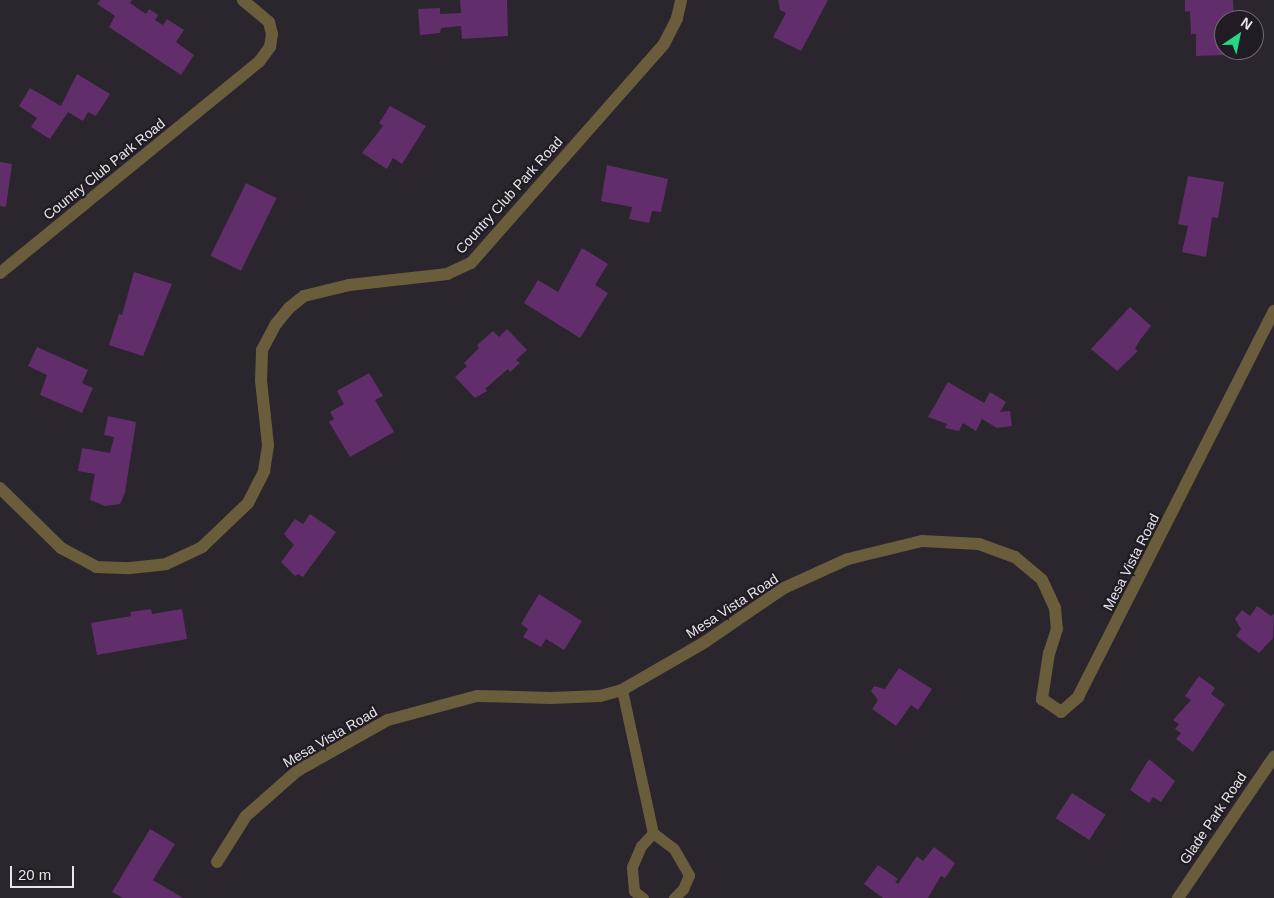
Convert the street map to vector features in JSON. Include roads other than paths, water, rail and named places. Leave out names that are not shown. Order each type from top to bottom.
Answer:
[{"type":"street","name":"Country Club Park Road","points":[[0,273],[258,62],[270,47],[272,34],[269,22],[243,0]]},
{"type":"street","name":"Country Club Park Road","points":[[0,488],[61,548],[96,567],[130,568],[166,564],[202,547],[248,503],[264,471],[268,445],[261,381],[262,350],[276,324],[288,308],[304,296],[349,285],[447,274],[471,263],[664,44],[677,18],[681,0]]},
{"type":"street","name":"Mesa Vista Road","points":[[217,862],[246,816],[297,771],[388,720],[476,696],[551,698],[600,696],[622,690],[705,642],[792,584],[848,559],[922,541],[980,544],[1015,557],[1042,580],[1055,608],[1057,629],[1049,653],[1042,699],[1061,712],[1082,690],[1274,311]]},
{"type":"street","name":"Glade Park Road","points":[[1178,898],[1274,756]]},
{"type":"lane","points":[[622,690],[653,833],[674,849],[689,875],[683,889],[674,898]]},
{"type":"lane","points":[[643,898],[634,890],[632,867],[641,846],[653,833]]}]
